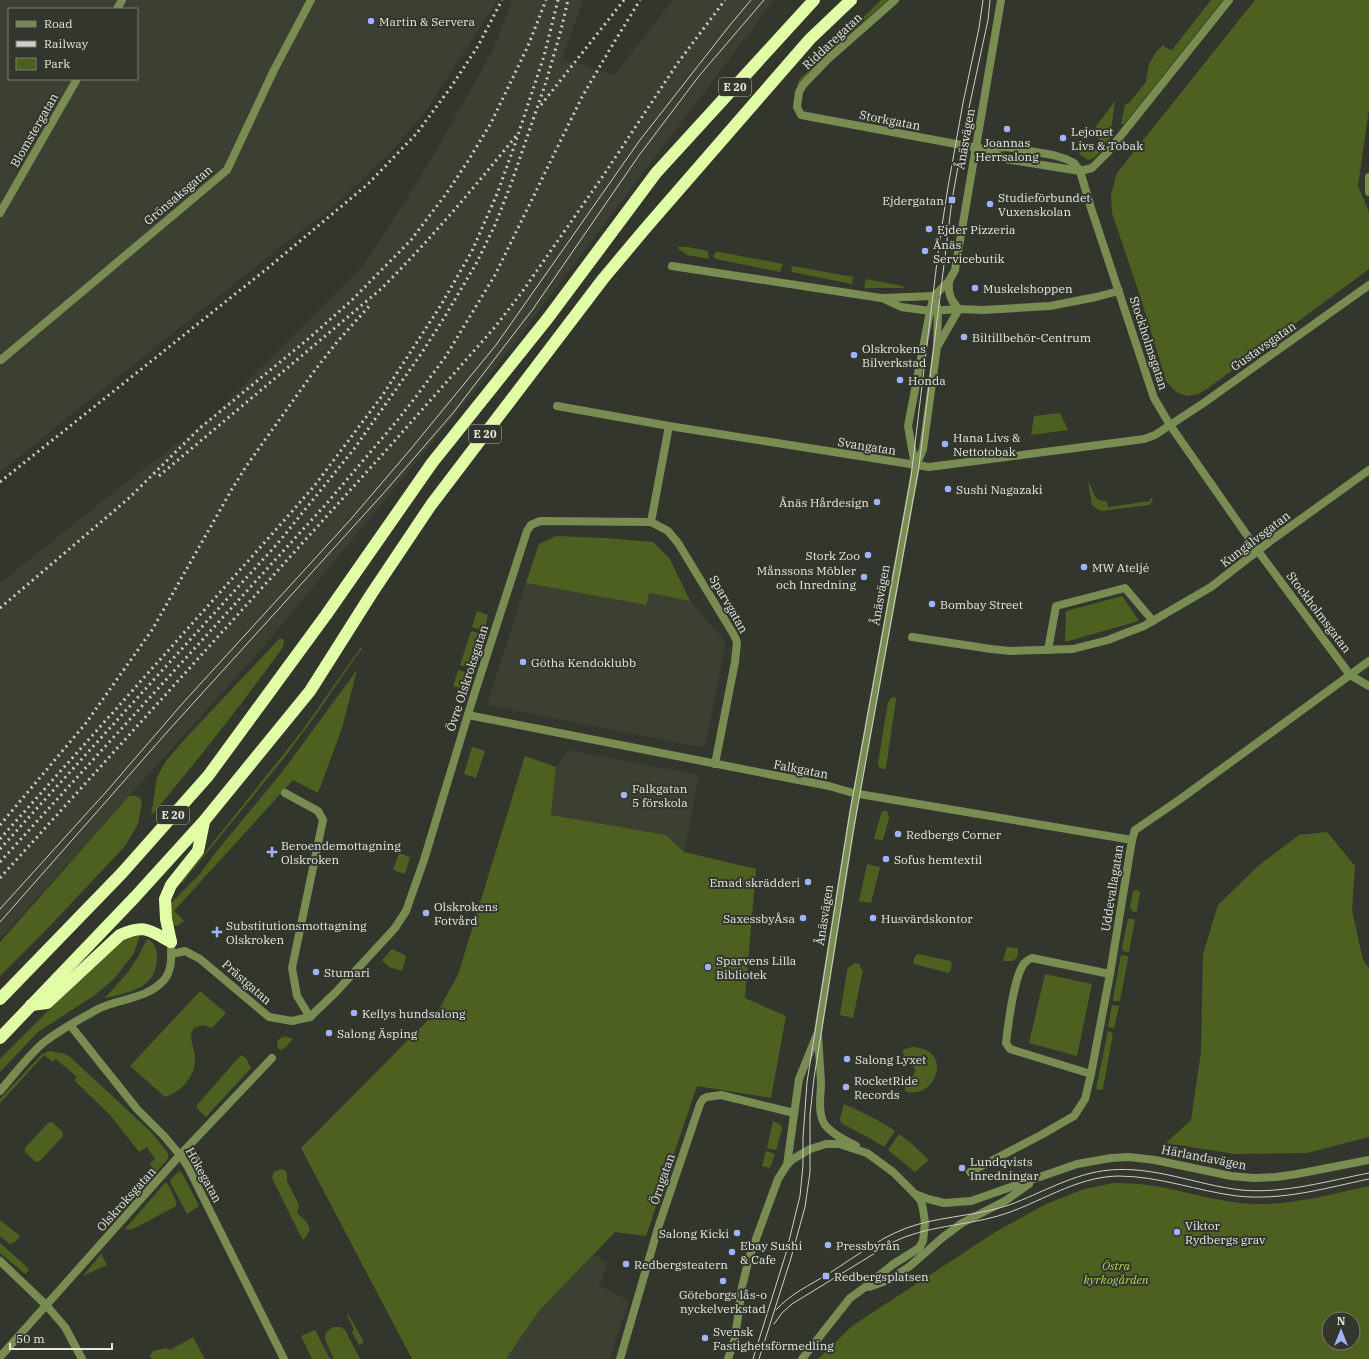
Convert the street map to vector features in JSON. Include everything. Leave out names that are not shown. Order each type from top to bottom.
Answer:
[{"type":"highway","name":"E 20","points":[[0,1000],[122,873],[208,776],[326,615],[432,463],[548,318],[656,173],[814,0]]},
{"type":"highway","name":"E 20","points":[[0,1038],[135,897],[204,821],[310,691],[372,593],[431,505],[603,279],[810,39],[851,0]]},
{"type":"highway","points":[[172,948],[166,919],[165,899],[171,885],[198,851],[204,821]]},
{"type":"highway","points":[[31,1005],[47,1003],[120,935],[133,929],[147,929],[172,948]]},
{"type":"street","name":"Grönsaksgatan","points":[[0,360],[227,170],[274,70],[311,0]]},
{"type":"street","name":"Riddaregatan","points":[[797,107],[803,85],[828,59],[895,0]]},
{"type":"street","name":"Ånäsvägen","points":[[728,1359],[735,1338],[742,1287],[749,1258],[778,1179],[787,1165],[799,1079],[818,1032],[856,793],[916,466],[923,448],[937,348],[934,296],[949,281],[955,270],[979,149],[1001,0]]},
{"type":"street","points":[[1080,171],[1092,168],[1107,153],[1229,0]]},
{"type":"street","name":"Blomstergatan","points":[[0,213],[76,80]]},
{"type":"street","name":"Storkgatan","points":[[797,107],[801,115],[979,149],[1005,159],[1080,171]]},
{"type":"street","name":"Storkgatan","points":[[979,149],[1007,147],[1053,156],[1066,159],[1074,163],[1080,171]]},
{"type":"street","name":"Stockholmsgatan","points":[[1080,171],[1154,398],[1170,424],[1258,550],[1350,674],[1369,686]]},
{"type":"street","points":[[1369,177],[1369,192]]},
{"type":"street","points":[[672,266],[880,298],[934,296]]},
{"type":"street","points":[[949,281],[948,291],[951,299],[959,309]]},
{"type":"street","name":"Gustavsgatan","points":[[1170,424],[1205,402],[1369,285]]},
{"type":"street","points":[[880,298],[901,307],[934,311],[959,309],[984,310],[1050,306],[1119,291]]},
{"type":"street","name":"Ånäsvägen","points":[[937,348],[959,309]]},
{"type":"street","name":"Ånäsvägen","points":[[916,466],[908,426],[934,311]]},
{"type":"street","name":"Svangatan","points":[[557,406],[669,426],[916,466],[935,467],[1144,439],[1155,435],[1170,424]]},
{"type":"street","points":[[651,522],[669,426]]},
{"type":"street","name":"Kungälvsgatan","points":[[912,637],[1010,651],[1073,649],[1108,640],[1144,626],[1211,588],[1258,550],[1369,470]]},
{"type":"street","name":"Övre Olskroksgatan","points":[[310,1017],[336,992],[395,928],[406,911],[424,860],[468,715],[527,531],[531,525],[540,521],[651,522]]},
{"type":"street","name":"Sparvgatan","points":[[651,522],[668,531],[678,543],[737,642],[735,662],[715,764]]},
{"type":"street","points":[[1048,650],[1056,606],[1125,588],[1153,621]]},
{"type":"street","name":"Uddevallagatan","points":[[970,1172],[1074,1116],[1085,1099],[1110,974],[1132,840],[1135,830],[1179,800],[1369,661]]},
{"type":"street","name":"Falkgatan","points":[[468,715],[829,786],[856,793],[1132,840]]},
{"type":"street","points":[[284,793],[318,811],[323,820],[292,968],[297,996],[310,1017]]},
{"type":"street","points":[[0,1091],[43,1043],[98,1009],[114,1002],[139,996],[158,985],[165,979],[169,972],[172,948]]},
{"type":"street","name":"Prästgatan","points":[[172,948],[185,951],[200,959],[269,1017],[292,1021],[310,1017]]},
{"type":"street","points":[[1091,1074],[1010,1049],[1006,1043],[1014,990],[1022,967],[1026,961],[1032,958],[1110,974]]},
{"type":"street","name":"Hökegatan","points":[[70,1025],[137,1109],[164,1136],[188,1167],[284,1359]]},
{"type":"street","points":[[818,1032],[821,1083],[820,1104],[822,1120],[834,1133],[867,1152],[893,1172],[915,1194]]},
{"type":"street","name":"Olskroksgatan","points":[[0,1357],[180,1155],[272,1058]]},
{"type":"street","name":"Örngatan","points":[[620,1359],[658,1228],[700,1104],[707,1096],[721,1095],[794,1113]]},
{"type":"street","points":[[787,1165],[793,1159],[810,1149],[826,1144],[838,1144],[867,1152]]},
{"type":"street","name":"Härlandavägen","points":[[915,1194],[944,1203],[971,1201],[1037,1179],[1057,1170],[1077,1164],[1111,1158],[1144,1158],[1231,1176],[1254,1178],[1297,1174],[1369,1160]]},
{"type":"street","name":"Härlandavägen","points":[[864,1288],[889,1280],[910,1266],[962,1223],[1005,1201],[1037,1179]]},
{"type":"street","name":"Härlandavägen","points":[[802,1359],[850,1298],[892,1265],[919,1248],[923,1241],[925,1222],[923,1209],[915,1194]]},
{"type":"street","points":[[0,1261],[46,1305],[65,1327],[82,1359]]},
{"type":"shaded area","points":[[0,0],[498,0],[425,112],[393,150],[332,208],[264,260],[0,472]]},
{"type":"shaded area","points":[[513,0],[583,0],[562,59],[614,75],[673,0],[774,0],[513,345],[265,645],[0,939],[0,583],[215,414],[363,266],[428,165],[493,50]]},
{"type":"shaded area","points":[[526,583],[646,605],[648,593],[690,601],[726,642],[705,745],[699,747],[487,705]]},
{"type":"shaded area","name":"Falkgatan 5 förskola","points":[[567,750],[699,775],[684,852],[666,835],[551,815],[556,767]]},
{"type":"shaded area","points":[[594,1254],[608,1264],[599,1286],[629,1301],[609,1359],[506,1359],[538,1312]]},
{"type":"green space","points":[[881,0],[888,0],[851,32],[797,85],[799,80]]},
{"type":"green space","points":[[1211,0],[1223,0],[1124,124],[1121,124],[1125,105],[1129,103],[1146,82],[1149,64],[1156,52],[1163,45],[1172,50]]},
{"type":"green space","points":[[1255,0],[1369,0],[1369,109],[1358,186],[1369,212],[1369,269],[1207,389],[1198,394],[1187,396],[1176,392],[1166,381],[1141,299],[1112,213],[1111,195],[1117,173]]},
{"type":"green space","points":[[1115,101],[1110,138],[1108,143],[1104,143],[1091,133]]},
{"type":"green space","points":[[1088,142],[1101,151],[1094,158],[1088,160],[1079,154]]},
{"type":"green space","points":[[678,247],[688,247],[708,251],[709,259],[688,255],[678,249]]},
{"type":"green space","points":[[716,252],[783,264],[780,272],[716,259],[713,256]]},
{"type":"green space","points":[[793,266],[853,277],[852,284],[792,272],[791,269]]},
{"type":"green space","points":[[866,279],[903,286],[904,288],[866,288],[864,287]]},
{"type":"green space","points":[[1060,413],[1068,430],[1031,435],[1034,416]]},
{"type":"green space","points":[[1088,481],[1094,495],[1099,500],[1107,501],[1108,507],[1150,501],[1150,498],[1153,498],[1149,505],[1101,511],[1092,505]]},
{"type":"green space","points":[[556,536],[653,542],[670,559],[690,601],[649,593],[646,605],[526,583],[539,544]]},
{"type":"green space","points":[[1122,596],[1139,621],[1065,642],[1066,611]]},
{"type":"green space","points":[[477,611],[488,615],[484,631],[472,627]]},
{"type":"green space","points":[[471,631],[482,634],[471,668],[460,665]]},
{"type":"green space","points":[[280,638],[284,640],[283,647],[218,733],[151,816],[157,777],[166,761]]},
{"type":"green space","points":[[361,647],[362,649],[284,758],[180,884],[302,731]]},
{"type":"green space","points":[[357,670],[342,728],[318,793],[293,780],[174,911],[184,921],[177,926],[172,925],[169,905],[200,874],[216,852],[282,772]]},
{"type":"green space","points":[[458,670],[469,673],[464,689],[453,686]]},
{"type":"green space","points":[[892,697],[895,697],[896,700],[886,767],[885,769],[882,769],[879,767],[878,763],[888,702]]},
{"type":"green space","points":[[472,747],[485,751],[476,778],[464,774]]},
{"type":"green space","points":[[525,756],[556,767],[551,815],[666,835],[684,852],[756,869],[745,998],[786,1016],[771,1098],[697,1086],[646,1236],[615,1232],[538,1312],[506,1359],[412,1359],[301,1148],[439,1009],[458,975]]},
{"type":"green space","points":[[129,796],[137,796],[142,802],[138,824],[125,846],[47,929],[0,976],[0,942]]},
{"type":"green space","points":[[883,811],[887,811],[889,818],[883,840],[874,839],[881,814]]},
{"type":"green space","points":[[1327,832],[1355,866],[1352,911],[1363,960],[1369,968],[1369,1137],[1307,1153],[1235,1154],[1166,1143],[1191,1120],[1201,1052],[1203,954],[1218,905],[1258,866],[1299,835]]},
{"type":"green space","points":[[399,853],[410,857],[405,874],[393,870]]},
{"type":"green space","points":[[867,864],[880,867],[871,903],[859,901]]},
{"type":"green space","points":[[1137,890],[1140,893],[1137,911],[1135,912],[1132,911],[1130,907],[1133,891]]},
{"type":"green space","points":[[1128,919],[1135,920],[1129,952],[1123,951],[1122,947]]},
{"type":"green space","points":[[140,935],[134,953],[114,979],[95,995],[38,1032],[0,1072],[0,1059],[109,950],[125,938]]},
{"type":"green space","points":[[147,939],[156,948],[157,953],[156,967],[152,976],[147,982],[132,991],[105,998],[128,972]]},
{"type":"green space","points":[[1007,947],[1017,948],[1018,950],[1017,958],[1012,961],[1003,961]]},
{"type":"green space","points":[[392,949],[405,955],[406,957],[402,971],[389,967],[382,960]]},
{"type":"green space","points":[[918,954],[951,961],[952,964],[950,972],[948,973],[914,964],[914,958]]},
{"type":"green space","points":[[1121,955],[1128,956],[1128,959],[1120,1001],[1113,1001],[1113,999]]},
{"type":"green space","points":[[855,963],[860,964],[861,970],[863,970],[853,1018],[840,1015],[847,971],[848,968]]},
{"type":"green space","points":[[1045,974],[1092,984],[1077,1056],[1029,1043]]},
{"type":"green space","points":[[200,991],[226,1013],[212,1028],[203,1025],[194,1028],[191,1036],[195,1054],[195,1065],[193,1071],[182,1087],[171,1095],[165,1097],[130,1066]]},
{"type":"green space","points":[[1112,1005],[1119,1006],[1114,1028],[1108,1027]]},
{"type":"green space","points":[[1108,1031],[1113,1033],[1103,1089],[1100,1090],[1096,1089]]},
{"type":"green space","points":[[284,1036],[293,1039],[285,1048],[280,1050],[277,1047],[278,1040]]},
{"type":"green space","points":[[912,1047],[926,1050],[934,1056],[937,1065],[936,1074],[932,1082],[925,1089],[916,1092],[905,1091],[906,1079],[910,1078],[914,1074],[915,1070],[912,1063],[906,1060],[902,1050]]},
{"type":"green space","points":[[50,1051],[69,1056],[152,1133],[168,1153],[168,1158],[166,1161],[143,1187],[138,1183],[152,1167],[150,1164],[155,1159],[147,1147],[139,1152],[111,1116],[74,1080],[77,1077],[56,1059],[53,1062],[44,1055],[0,1103],[0,1099],[42,1054]]},
{"type":"green space","points":[[241,1055],[246,1058],[251,1068],[206,1117],[197,1108],[197,1105]]},
{"type":"green space","points":[[844,1104],[870,1116],[895,1131],[884,1147],[841,1123],[840,1119]]},
{"type":"green space","points":[[773,1121],[780,1124],[782,1129],[776,1150],[767,1148]]},
{"type":"green space","points":[[52,1122],[62,1131],[63,1136],[40,1161],[36,1162],[25,1152],[25,1148],[48,1123]]},
{"type":"green space","points":[[899,1134],[929,1160],[915,1172],[888,1150]]},
{"type":"green space","points":[[766,1151],[775,1154],[770,1168],[762,1166]]},
{"type":"green space","points":[[281,1169],[285,1170],[287,1173],[287,1181],[299,1205],[297,1213],[307,1222],[310,1230],[304,1239],[302,1239],[272,1178],[274,1172]]},
{"type":"green space","points":[[179,1171],[182,1173],[199,1206],[187,1214],[170,1182]]},
{"type":"green space","points":[[165,1183],[167,1183],[176,1201],[176,1206],[135,1228],[125,1229]]},
{"type":"green space","name":"Östra kyrkogården","points":[[1114,1183],[1156,1186],[1229,1202],[1256,1204],[1272,1204],[1305,1200],[1369,1186],[1369,1359],[818,1359],[852,1326],[997,1231],[1046,1204],[1084,1189]]},
{"type":"green space","points":[[0,1220],[20,1236],[15,1242],[10,1244],[0,1236]]},
{"type":"green space","points":[[0,1243],[27,1267],[29,1270],[25,1274],[0,1253]]},
{"type":"green space","points":[[101,1254],[107,1265],[83,1276]]},
{"type":"green space","points":[[348,1314],[364,1342],[359,1345],[352,1332],[354,1330],[347,1315]]},
{"type":"green space","points":[[333,1327],[340,1327],[345,1330],[360,1359],[334,1359],[325,1340],[326,1332]]},
{"type":"green space","points":[[315,1330],[330,1359],[312,1359],[301,1336]]},
{"type":"green space","points":[[193,1337],[205,1359],[152,1359],[150,1356],[153,1351],[166,1348],[170,1350]]},
{"type":"tram line","points":[[0,909],[106,792],[182,704],[351,519],[410,450],[496,345],[640,140],[751,0]]},
{"type":"tram line","points":[[0,922],[168,731],[382,495],[453,413],[533,309],[640,154],[699,76],[764,0]]},
{"type":"tram line","points":[[753,1359],[786,1253],[800,1196],[807,1082],[850,812],[911,477],[939,245],[963,103],[979,28],[983,0]]},
{"type":"tram line","points":[[759,1359],[791,1258],[805,1207],[810,1172],[810,1115],[814,1078],[853,832],[919,466],[952,200],[967,117],[988,20],[990,0]]},
{"type":"tram line","points":[[776,1310],[800,1290],[895,1233],[930,1221],[1009,1205],[1058,1184],[1084,1175],[1110,1170],[1143,1171],[1160,1173],[1225,1188],[1257,1191],[1305,1186],[1369,1173]]},
{"type":"tram line","points":[[774,1324],[782,1313],[792,1304],[893,1242],[931,1229],[998,1216],[1086,1181],[1118,1176],[1148,1178],[1222,1194],[1271,1197],[1304,1193],[1369,1179]]},
{"type":"railway","points":[[0,482],[269,267],[368,184],[417,133],[451,87],[478,46],[502,0]]},
{"type":"railway","points":[[0,608],[128,499],[200,428],[308,339],[351,301],[411,240],[446,194],[491,123],[528,46],[546,0]]},
{"type":"railway","points":[[0,839],[315,485],[382,396],[441,305],[472,251],[497,194],[514,147],[544,56],[558,0]]},
{"type":"railway","points":[[0,849],[278,543],[354,449],[421,354],[477,262],[495,225],[511,184],[546,82],[568,0]]},
{"type":"railway","points":[[541,105],[624,0]]},
{"type":"railway","points":[[0,862],[327,503],[415,398],[446,356],[495,275],[582,97],[640,0]]},
{"type":"railway","points":[[0,878],[391,445],[495,327],[522,292],[603,176],[677,64],[725,0]]},
{"type":"railway","points":[[159,476],[381,289],[484,176],[516,136]]},
{"type":"railway","points":[[0,825],[86,723],[152,630],[247,465],[315,370],[337,342],[371,304]]},
{"type":"place","name":"Martin & Servera","points":[[371,21]]},
{"type":"place","name":"Joannas Herrsalong","points":[[1007,129]]},
{"type":"place","name":"Lejonet Livs & Tobak","points":[[1063,138]]},
{"type":"place","name":"Ejdergatan","points":[[952,200]]},
{"type":"place","name":"Studieförbundet Vuxenskolan","points":[[990,204]]},
{"type":"place","name":"Ejder Pizzeria","points":[[929,229]]},
{"type":"place","name":"Ånäs Servicebutik","points":[[925,251]]},
{"type":"place","name":"Muskelshoppen","points":[[975,288]]},
{"type":"place","name":"Biltillbehör-Centrum","points":[[964,337]]},
{"type":"place","name":"Olskrokens Bilverkstad","points":[[854,355]]},
{"type":"place","name":"Honda","points":[[900,380]]},
{"type":"place","name":"Hana Livs & Nettotobak","points":[[945,444]]},
{"type":"place","name":"Sushi Nagazaki","points":[[948,489]]},
{"type":"place","name":"Ånäs Hårdesign","points":[[877,502]]},
{"type":"place","name":"Stork Zoo","points":[[868,555]]},
{"type":"place","name":"MW Ateljé","points":[[1084,567]]},
{"type":"place","name":"Månssons Möbler och Inredning","points":[[864,577]]},
{"type":"place","name":"Bombay Street","points":[[932,604]]},
{"type":"place","name":"Götha Kendoklubb","points":[[523,662]]},
{"type":"place","name":"Falkgatan 5 förskola","points":[[624,795]]},
{"type":"place","name":"Redbergs Corner","points":[[898,834]]},
{"type":"place","name":"Beroendemottagning Olskroken","points":[[272,852]]},
{"type":"place","name":"Sofus hemtextil","points":[[886,859]]},
{"type":"place","name":"Emad skrädderi","points":[[808,882]]},
{"type":"place","name":"Olskrokens Fotvård","points":[[426,913]]},
{"type":"place","name":"SaxessbyÅsa","points":[[803,918]]},
{"type":"place","name":"Husvärdskontor","points":[[873,918]]},
{"type":"place","name":"Substitutionsmottagning Olskroken","points":[[217,932]]},
{"type":"place","name":"Sparvens Lilla Bibliotek","points":[[708,967]]},
{"type":"place","name":"Stumari","points":[[316,972]]},
{"type":"place","name":"Kellys hundsalong","points":[[354,1013]]},
{"type":"place","name":"Salong Äsping","points":[[329,1033]]},
{"type":"place","name":"Salong Lyxet","points":[[847,1059]]},
{"type":"place","name":"RocketRide Records","points":[[846,1087]]},
{"type":"place","name":"Lundqvists Inredningar","points":[[962,1168]]},
{"type":"place","name":"Viktor Rydbergs grav","points":[[1177,1232]]},
{"type":"place","name":"Salong Kicki","points":[[737,1233]]},
{"type":"place","name":"Pressbyrån","points":[[828,1245]]},
{"type":"place","name":"Ebay Sushi & Cafe","points":[[732,1252]]},
{"type":"place","name":"Redbergsteatern","points":[[626,1264]]},
{"type":"place","name":"Redbergsplatsen","points":[[826,1276]]},
{"type":"place","name":"Göteborgs lås-o nyckelverkstad","points":[[723,1281]]},
{"type":"place","name":"Svensk Fastighetsförmedling","points":[[705,1338]]}]
